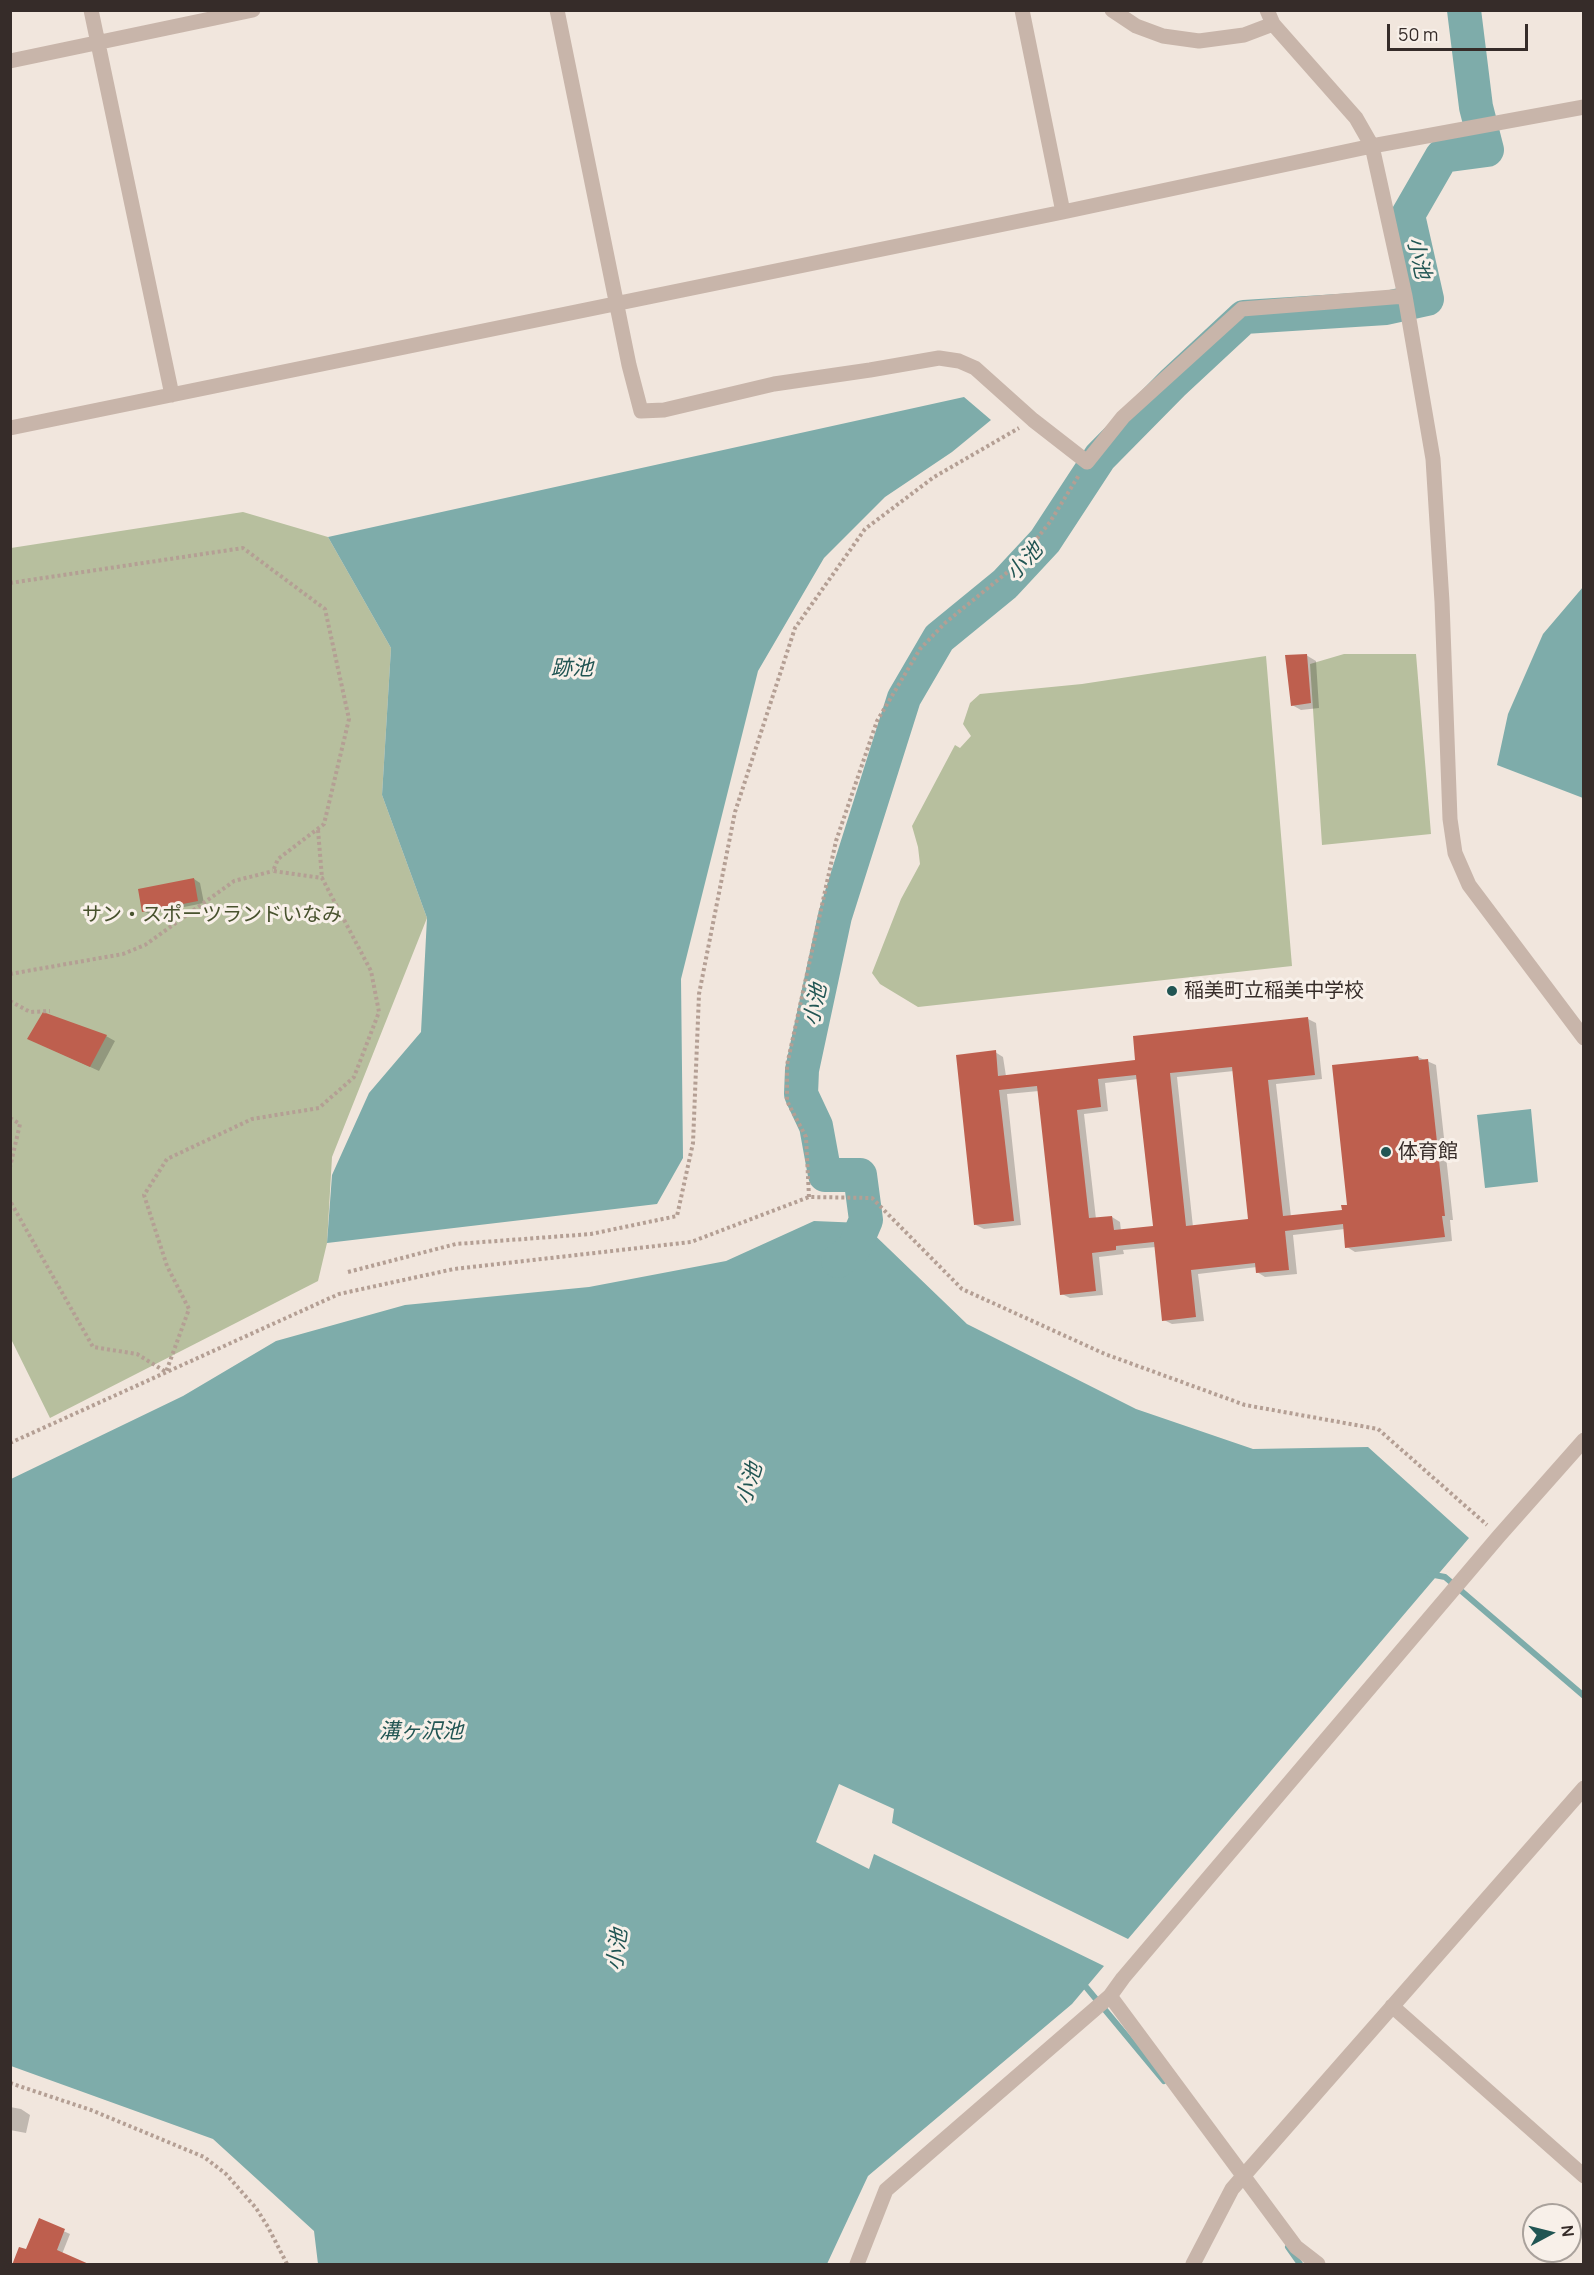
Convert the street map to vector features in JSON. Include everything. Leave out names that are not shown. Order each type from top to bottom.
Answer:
[{"type":"street","points":[[92,10],[172,395]]},
{"type":"street","points":[[10,61],[253,10]]},
{"type":"street","points":[[557,10],[629,365],[641,411],[664,410],[774,384],[939,358],[959,361],[975,368],[1032,420],[1087,462],[1123,417],[1242,309],[1405,296]]},
{"type":"street","points":[[1022,10],[1063,212]]},
{"type":"street","points":[[1112,10],[1136,26],[1163,36],[1199,41],[1244,35],[1270,17],[1356,118],[1372,146],[1405,296],[1433,459],[1442,602],[1450,819],[1455,853],[1469,885],[1584,1038]]},
{"type":"street","points":[[10,428],[1063,212],[1372,146],[1584,107]]},
{"type":"street","points":[[857,2265],[886,2190],[1110,1996],[1499,1536],[1584,1440]]},
{"type":"street","points":[[1193,2265],[1232,2189],[1584,1788]]},
{"type":"street","points":[[1110,1996],[1296,2247],[1318,2265]]},
{"type":"street","points":[[1392,2006],[1584,2176]]},
{"type":"path","points":[[348,1272],[456,1244],[591,1233],[677,1216],[693,1143],[699,994],[733,823],[795,628],[865,529],[934,477],[1032,420]]},
{"type":"path","points":[[809,1197],[806,1137],[787,1101],[787,1065],[836,842],[878,721],[920,649],[945,623],[1015,566],[1050,522],[1087,462]]},
{"type":"path","points":[[10,583],[243,548],[325,609],[349,719],[324,824],[278,859],[273,871]]},
{"type":"path","points":[[166,1372],[189,1309],[167,1266],[144,1195],[167,1159],[252,1119],[319,1108],[354,1077],[379,1012],[371,971],[322,878],[318,829]]},
{"type":"path","points":[[10,974],[123,954],[145,945],[234,881],[273,871],[322,878]]},
{"type":"path","points":[[10,1001],[30,1012],[50,1011]]},
{"type":"path","points":[[10,1118],[20,1124],[10,1167]]},
{"type":"path","points":[[10,1443],[339,1294],[454,1269],[692,1242],[809,1197],[872,1198],[962,1289],[1105,1354],[1245,1404],[1378,1429],[1499,1536]]},
{"type":"path","points":[[10,1201],[93,1347],[137,1354],[166,1372]]},
{"type":"path","points":[[10,2083],[91,2110],[204,2157],[226,2174],[256,2208],[286,2265]]},
{"type":"green space","name":"サン・スポーツランドいなみ","points":[[243,512],[328,537],[391,648],[382,795],[427,918],[332,1157],[327,1243],[318,1281],[50,1418],[11,1339],[11,548]]},
{"type":"green space","points":[[1344,654],[1416,654],[1431,834],[1322,845],[1310,664]]},
{"type":"green space","points":[[1266,656],[1292,966],[918,1007],[880,984],[872,973],[901,899],[920,864],[912,826],[955,745],[960,748],[971,736],[963,724],[970,703],[980,694],[1082,684]]},
{"type":"water","name":"跡池","points":[[964,397],[991,420],[952,452],[885,497],[824,558],[758,671],[681,979],[683,1158],[657,1204],[327,1243],[332,1175],[369,1093],[421,1032],[427,918],[382,795],[391,648],[328,537]]},
{"type":"water","points":[[1583,587],[1583,798],[1497,765],[1508,714],[1543,634]]},
{"type":"water","points":[[1531,1109],[1538,1182],[1485,1188],[1477,1115]]},
{"type":"water","name":"溝ヶ沢池","points":[[814,1221],[862,1223],[967,1324],[1136,1409],[1253,1449],[1368,1447],[1469,1538],[1128,1939],[892,1823],[894,1809],[839,1784],[816,1842],[869,1869],[874,1854],[1104,1966],[1072,2004],[868,2176],[827,2264],[318,2264],[314,2231],[213,2139],[11,2066],[11,1479],[183,1396],[276,1341],[405,1305],[589,1287],[726,1261]]},
{"type":"building","points":[[1307,654],[1311,703],[1291,706],[1285,655]]},
{"type":"building","points":[[194,878],[198,901],[142,912],[138,889]]},
{"type":"building","points":[[43,1012],[107,1035],[90,1067],[27,1039]]},
{"type":"building","points":[[1308,1017],[1315,1075],[1268,1080],[1283,1216],[1342,1210],[1341,1205],[1347,1205],[1332,1065],[1418,1056],[1419,1060],[1428,1059],[1445,1216],[1442,1216],[1445,1237],[1345,1248],[1343,1224],[1285,1231],[1289,1270],[1256,1273],[1255,1263],[1191,1270],[1196,1317],[1162,1321],[1154,1242],[1116,1246],[1116,1250],[1092,1253],[1096,1291],[1060,1295],[1037,1086],[999,1090],[1014,1221],[974,1225],[956,1055],[996,1050],[998,1076],[1135,1060],[1133,1036]],"holes":[[[1232,1067],[1248,1219],[1186,1226],[1170,1073]],[[1136,1075],[1153,1226],[1114,1230],[1112,1216],[1089,1218],[1077,1110],[1101,1107],[1098,1079]]]},
{"type":"building","points":[[39,2218],[65,2229],[57,2250],[91,2265],[12,2265],[19,2247],[26,2249]]},
{"type":"waterway","name":"小池","points":[[838,1261],[854,1248],[866,1220],[860,1175],[825,1175],[816,1126],[801,1094],[802,1070],[835,916],[904,698],[939,638],[1005,584],[1045,541],[1100,457],[1173,383],[1244,317],[1386,308],[1427,299],[1408,215],[1442,156],[1487,150],[1476,107],[1464,10]]},
{"type":"waterway","points":[[1429,1574],[1445,1577],[1584,1696]]},
{"type":"waterway","points":[[1081,1985],[1086,1987],[1164,2081]]},
{"type":"waterway","points":[[1288,2247],[1300,2264]]},
{"type":"place","name":"稲美町立稲美中学校","points":[[1172,991]]},
{"type":"place","name":"体育館","points":[[1386,1152]]}]
